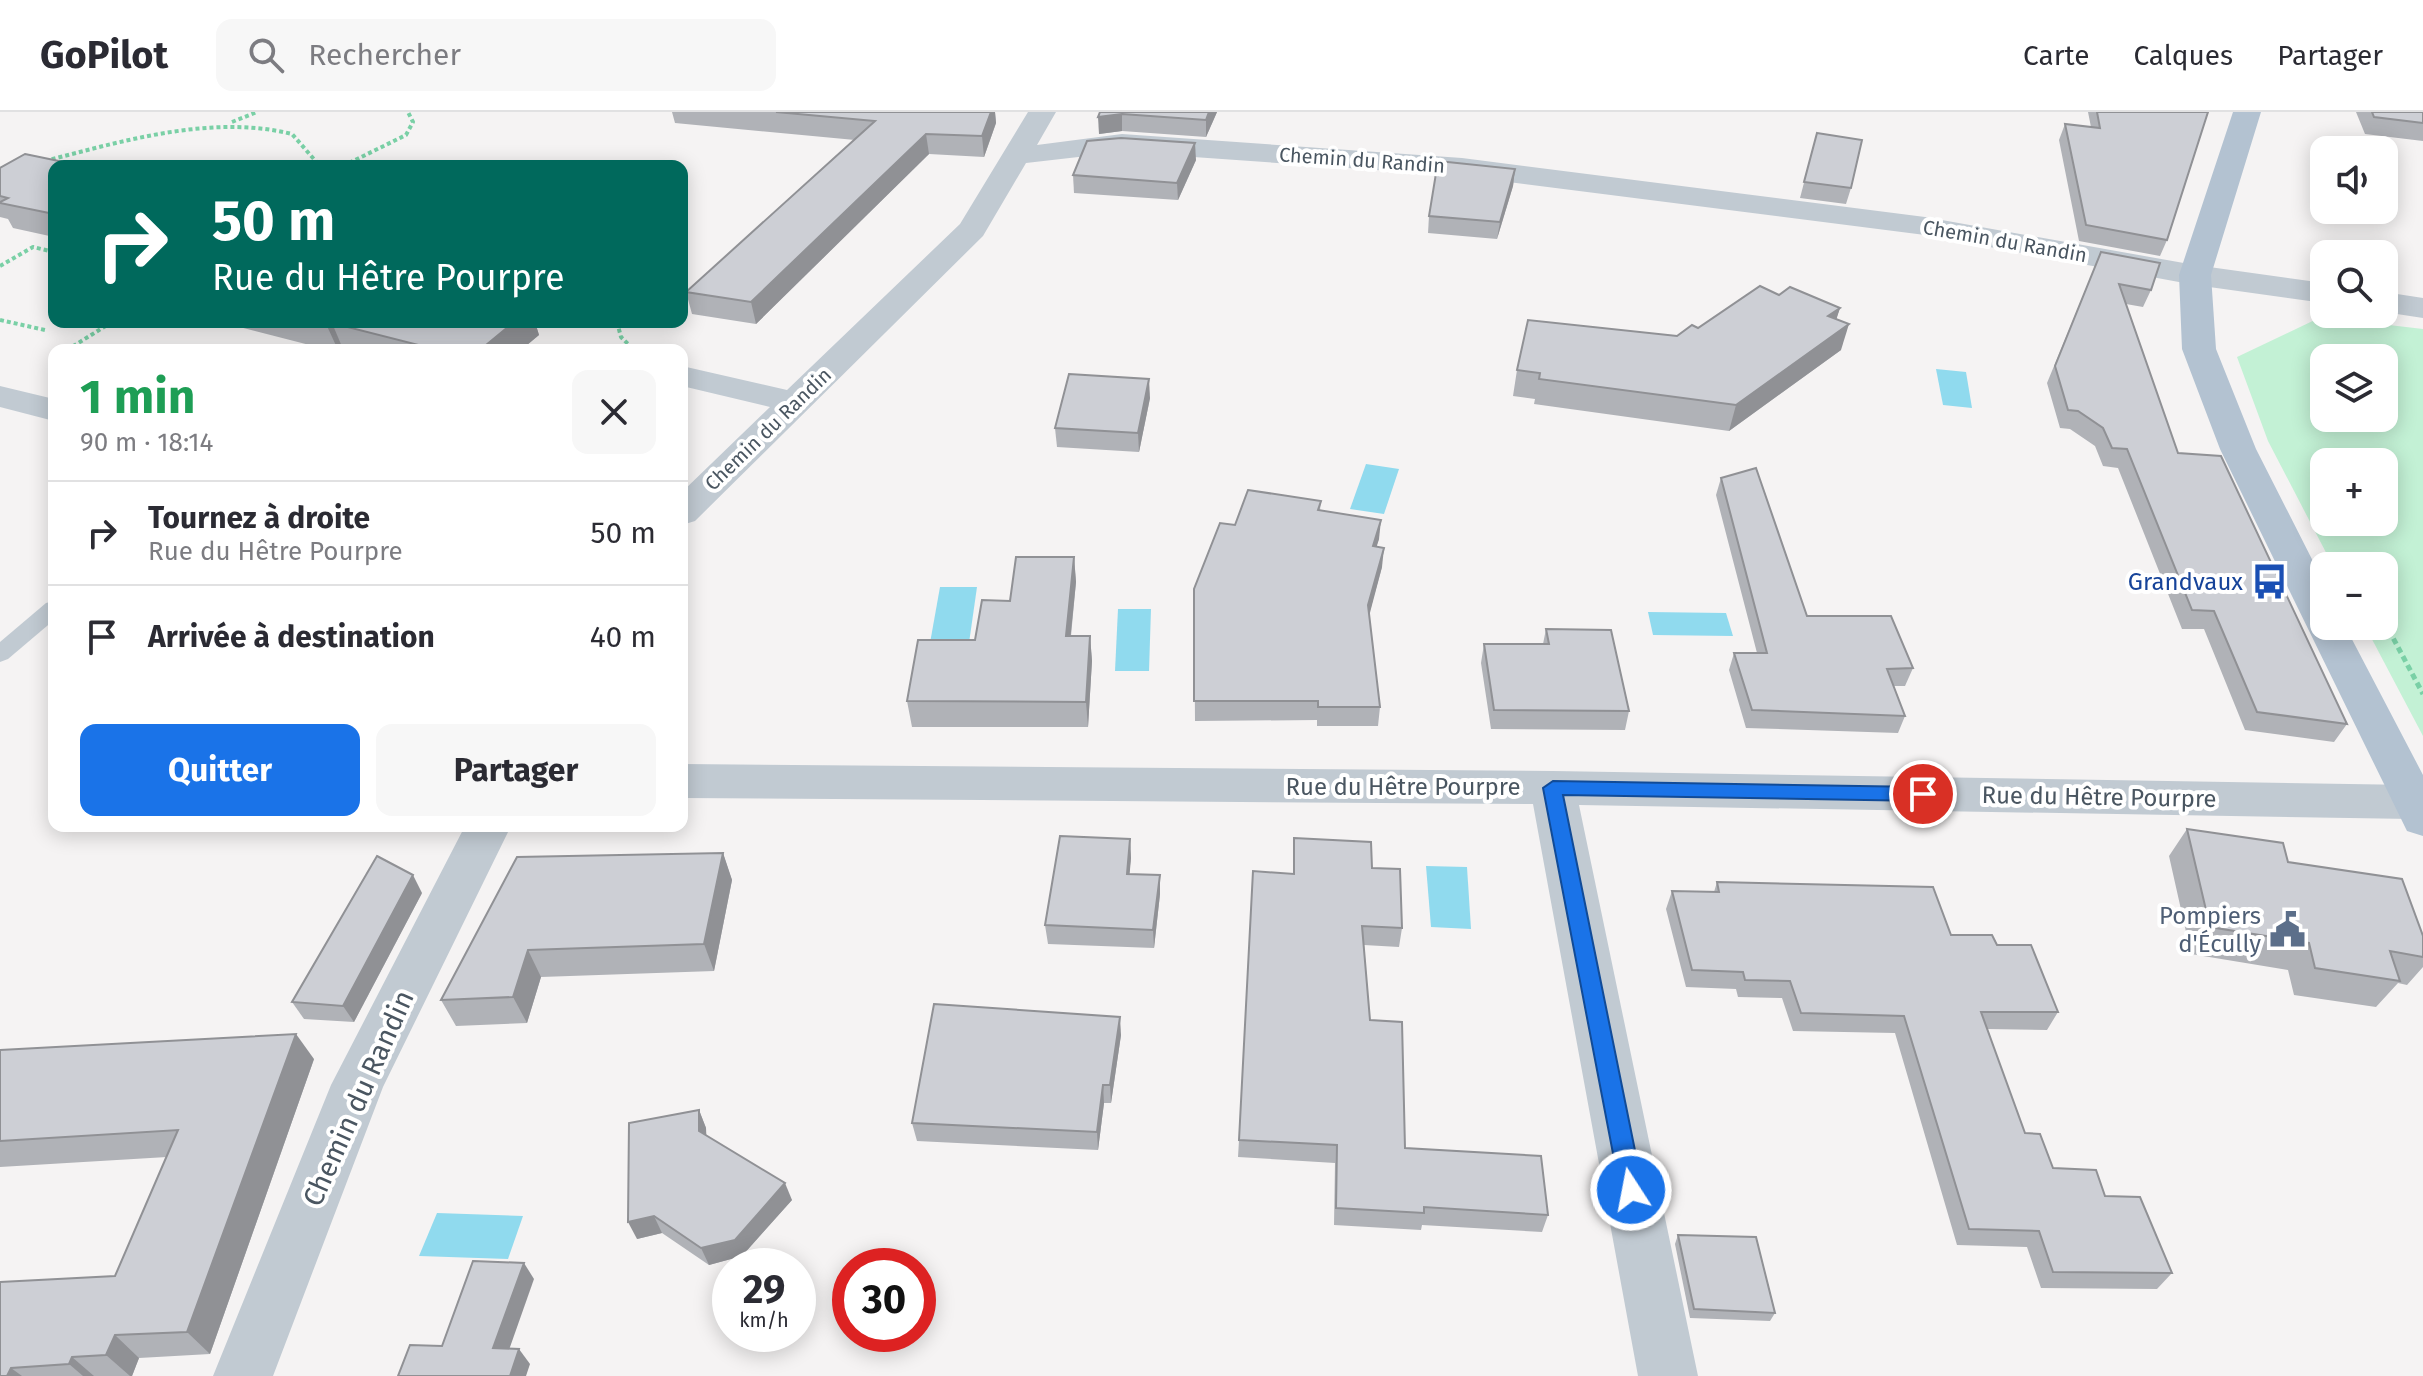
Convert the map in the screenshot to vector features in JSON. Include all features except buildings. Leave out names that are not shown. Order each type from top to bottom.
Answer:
[{"type":"main road","points":[[2247,112],[2195,275],[2199,349],[2238,449],[2310,596]]},
{"type":"main road","points":[[2332,640],[2417,810]]},
{"type":"street","points":[[1013,156],[1038,113]]},
{"type":"street","name":"Chemin du Randin","points":[[688,507],[972,229],[1013,156],[1122,143],[1462,167],[1925,226],[2195,275],[2310,291]]},
{"type":"street","points":[[2398,304],[2423,308]]},
{"type":"street","points":[[688,377],[796,403]]},
{"type":"street","points":[[0,396],[48,408]]},
{"type":"street","name":"Rue du Hêtre Pourpre","points":[[688,781],[1984,795],[2417,810]]},
{"type":"street","points":[[1553,788],[1668,1376]]},
{"type":"street","name":"Chemin du Randin","points":[[243,1376],[357,1085],[485,832]]},
{"type":"lane","points":[[0,654],[48,613]]},
{"type":"path","points":[[228,124],[257,112]]},
{"type":"path","points":[[355,160],[406,135],[413,122],[408,112]]},
{"type":"path","points":[[48,160],[172,131],[228,124],[272,126],[291,133],[303,142],[316,160]]},
{"type":"path","points":[[44,161],[48,160]]},
{"type":"path","points":[[0,266],[33,247],[48,251]]},
{"type":"path","points":[[0,320],[45,330]]},
{"type":"path","points":[[77,344],[102,328]]},
{"type":"path","points":[[2394,640],[2423,694]]},
{"type":"green space","points":[[2310,322],[2310,328],[2398,326],[2423,329],[2423,736],[2372,640],[2398,640],[2398,552],[2326,552],[2317,536],[2398,536],[2398,448],[2310,448],[2310,522],[2268,441],[2237,357]]},
{"type":"water","points":[[1936,369],[1966,372],[1972,408],[1943,405]]},
{"type":"water","points":[[1366,464],[1399,469],[1384,514],[1350,509]]},
{"type":"water","points":[[940,587],[977,587],[969,643],[930,643]]},
{"type":"water","points":[[1118,609],[1151,609],[1149,671],[1115,671]]},
{"type":"water","points":[[1648,612],[1726,613],[1733,636],[1653,635]]},
{"type":"water","points":[[1426,866],[1467,867],[1471,929],[1431,927]]},
{"type":"water","points":[[437,1213],[523,1216],[508,1259],[419,1256]]},
{"type":"place","name":"Grandvaux","points":[[2269,582]]},
{"type":"place","name":"Pompiers d'Écully","points":[[2287,930]]},
{"type":"route","points":[[1631,1190],[1553,788],[1923,794]]}]
